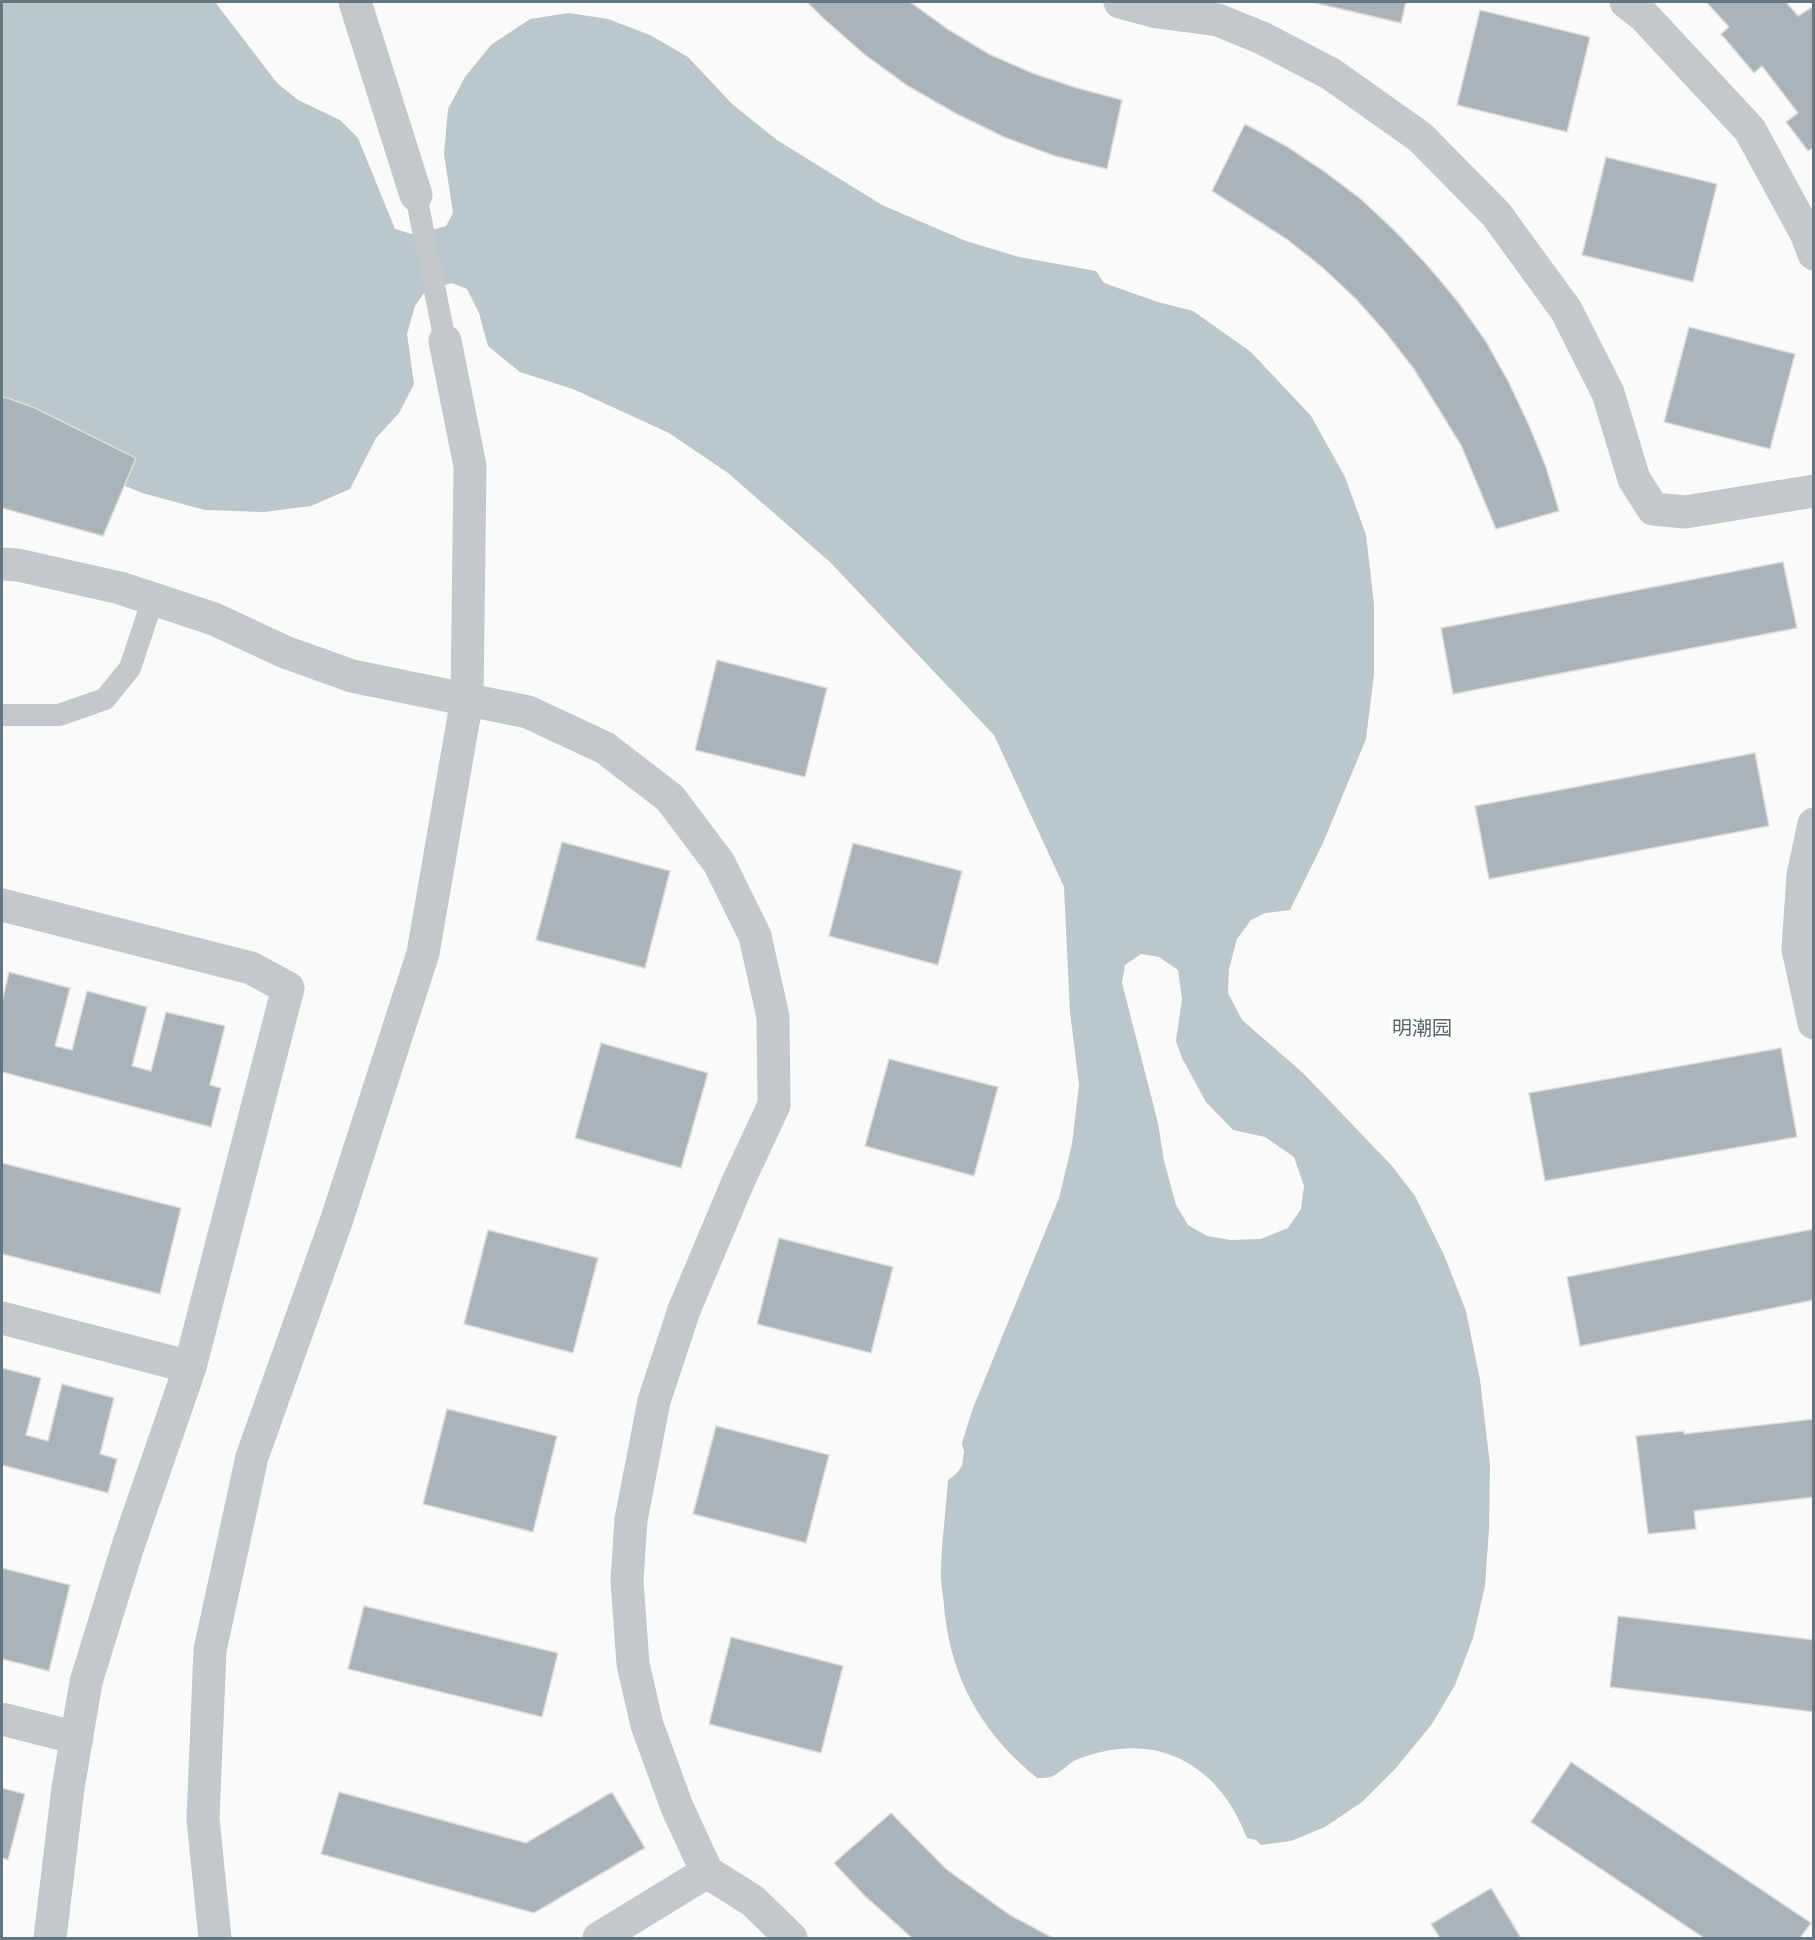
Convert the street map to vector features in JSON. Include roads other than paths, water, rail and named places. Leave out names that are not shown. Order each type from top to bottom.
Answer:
[{"type":"street","points":[[355,2],[416,195]]},
{"type":"street","points":[[1120,2],[1156,12],[1221,11],[1262,38],[1331,74],[1420,137],[1496,213],[1566,310],[1608,393],[1634,478],[1653,510],[1685,512],[1814,491]]},
{"type":"street","points":[[1626,2],[1644,16],[1749,130],[1806,233],[1814,254]]},
{"type":"street","points":[[215,1938],[203,1820],[210,1650],[252,1457],[337,1219],[423,953],[467,699],[470,466],[445,341]]},
{"type":"street","points":[[2,564],[18,565],[120,588],[214,619],[285,652],[352,676],[528,712],[605,748],[670,798],[718,863],[755,936],[772,1017],[774,1105],[738,1182],[684,1310],[654,1401],[631,1520],[627,1581],[633,1664],[647,1725],[677,1807],[707,1872],[753,1901],[791,1938]]},
{"type":"street","points":[[1814,824],[1803,875],[1798,949],[1814,1023]]},
{"type":"street","points":[[2,905],[251,968],[288,988],[190,1367],[128,1546],[89,1671],[77,1738],[50,1938]]},
{"type":"street","points":[[2,1318],[190,1367]]},
{"type":"street","points":[[2,1719],[77,1738]]},
{"type":"street","points":[[599,1938],[707,1872]]},
{"type":"lane","points":[[416,195],[445,341]]},
{"type":"lane","points":[[2,715],[59,715],[105,699],[129,668],[153,599]]},
{"type":"district","name":"明潮园","points":[[1422,1027]]}]
